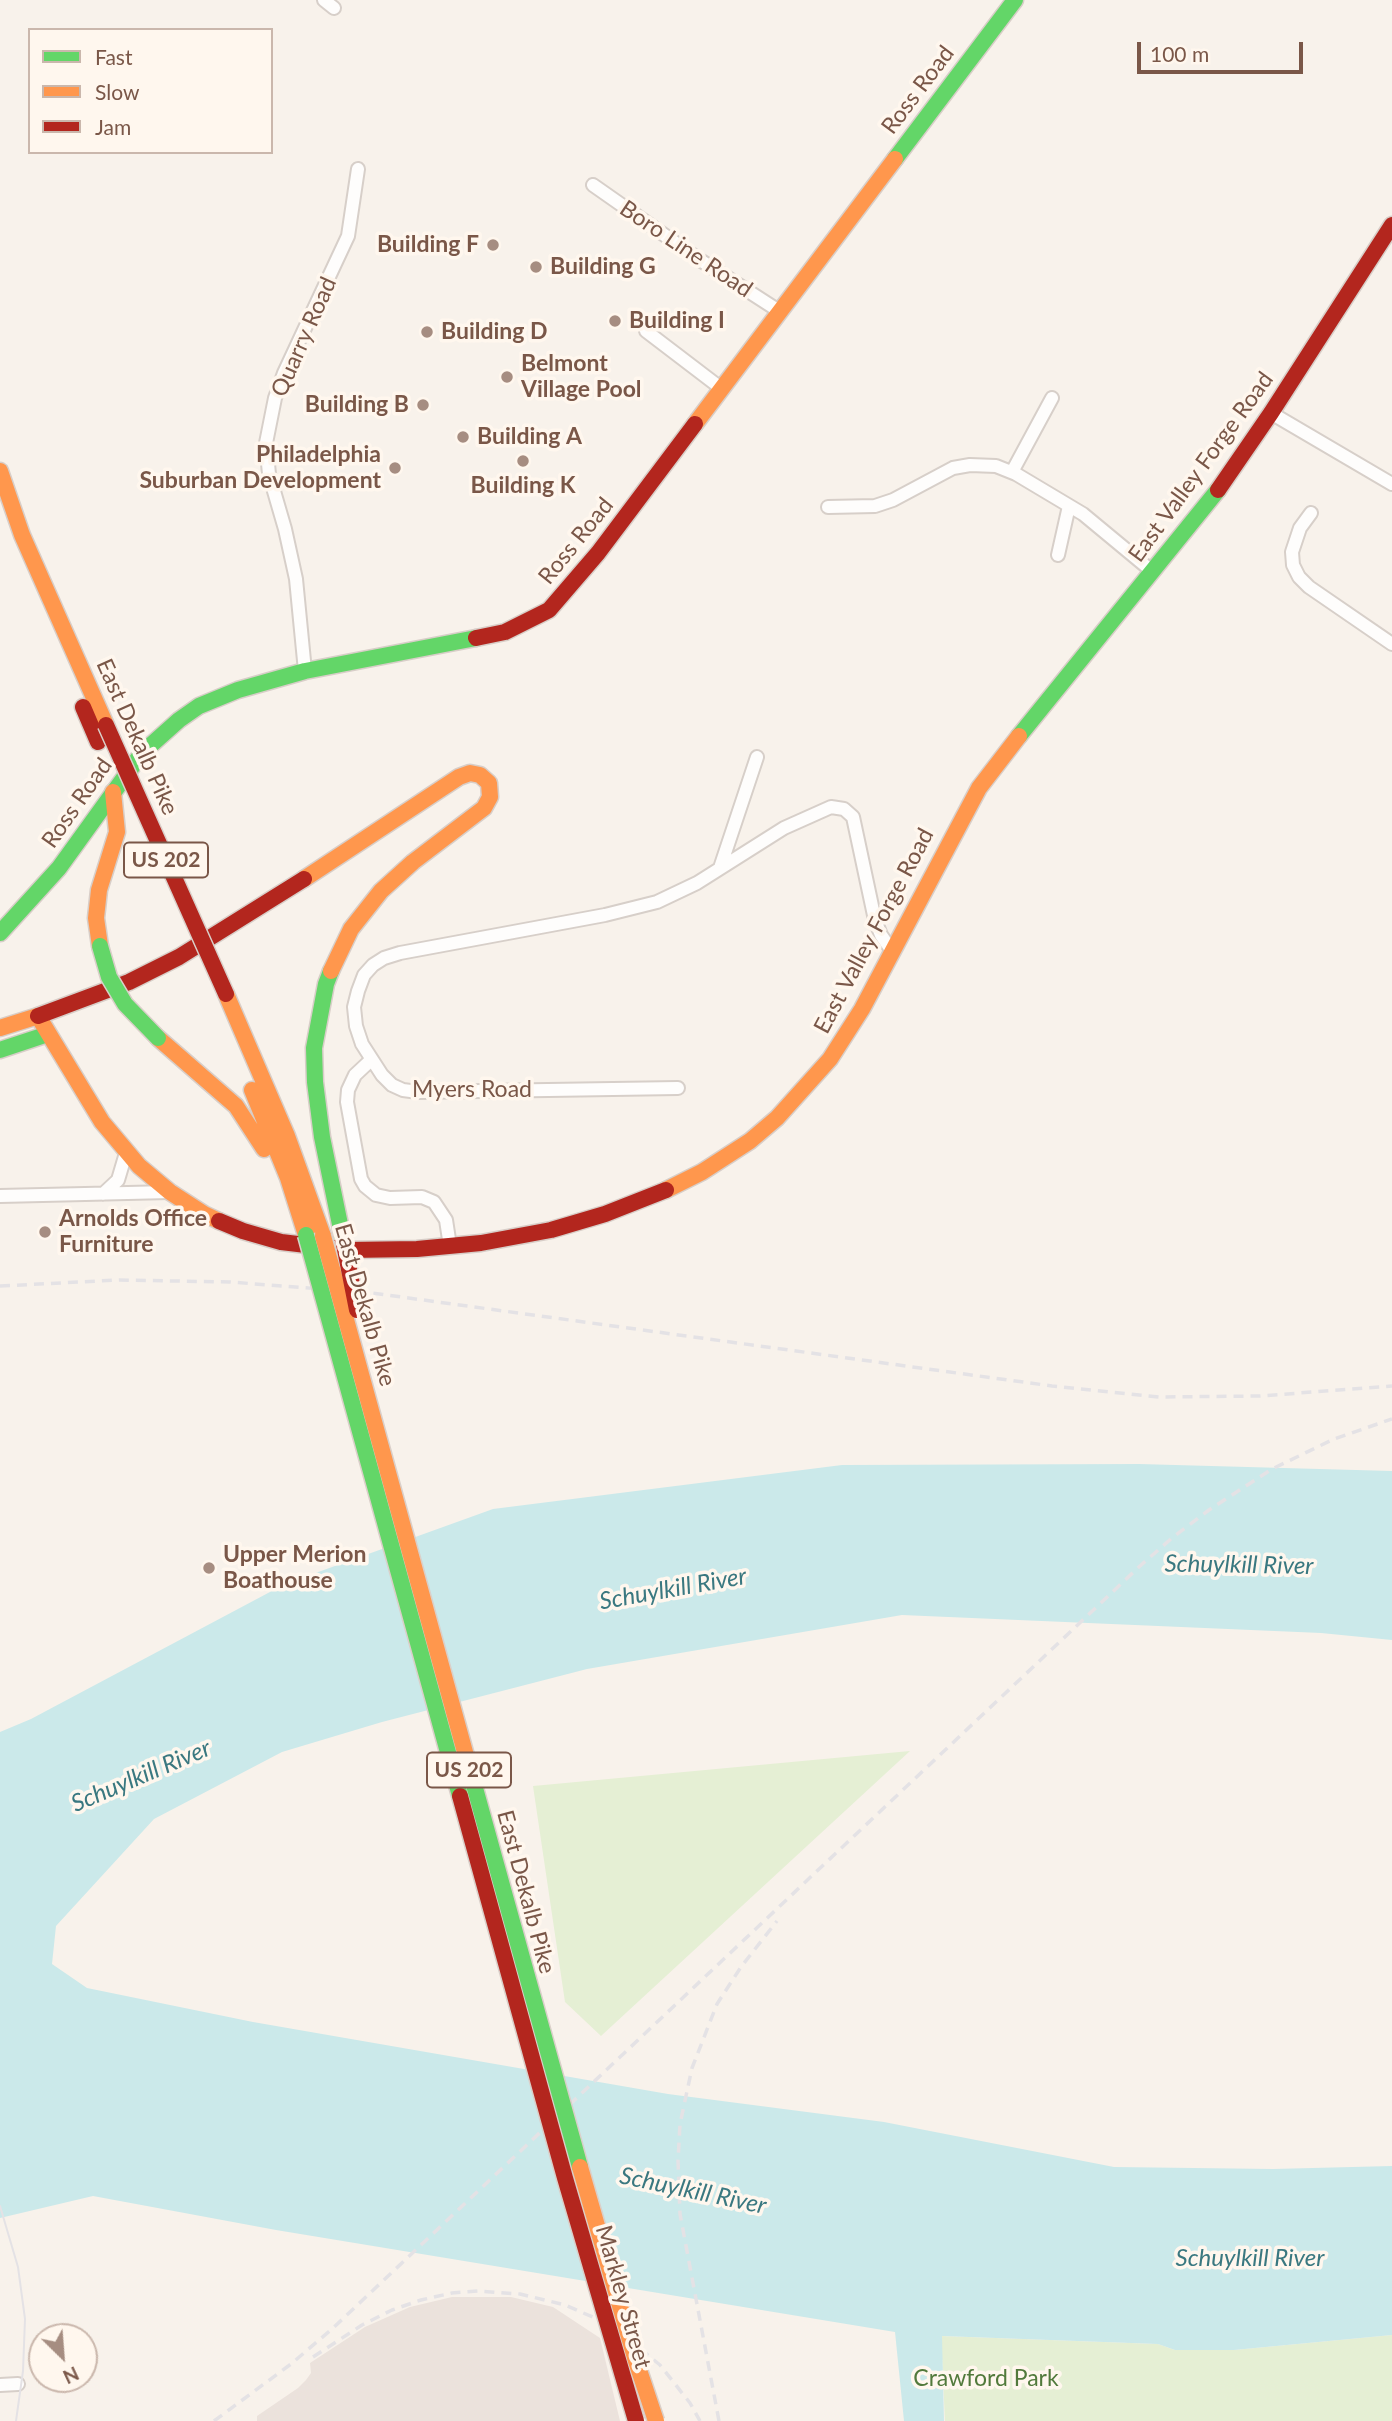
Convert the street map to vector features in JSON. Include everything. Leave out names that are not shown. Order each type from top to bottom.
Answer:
[{"type":"main road","name":"Ross Road","points":[[0,933],[59,868],[142,753],[179,720],[200,706],[238,690],[305,671],[481,638],[528,622],[549,610],[598,553],[1015,0]]},
{"type":"main road","name":"East Valley Forge Road","points":[[38,1016],[92,1107],[126,1153],[170,1192],[223,1223],[281,1242],[348,1251],[450,1247],[539,1232],[605,1214],[685,1182],[735,1151],[777,1118],[818,1075],[852,1027],[965,811],[1013,743],[1210,501],[1271,413],[1392,225]]},
{"type":"main road","name":"East Dekalb Pike","points":[[0,471],[22,535],[106,725],[219,998],[283,1166],[306,1235],[567,2185]]},
{"type":"main road","name":"East Dekalb Pike","points":[[0,519],[98,742],[287,1136],[323,1236],[584,2186]]},
{"type":"main road","points":[[0,1028],[129,982],[179,957],[251,914],[459,777],[470,773],[481,775],[489,783],[487,803],[478,813],[413,862],[369,905],[344,941],[321,1000],[314,1048],[314,1082],[362,1334],[356,1353]]},
{"type":"main road","points":[[113,792],[117,832],[99,890],[96,918],[100,946],[109,977],[125,1004],[158,1038],[236,1106],[268,1155],[283,1166]]},
{"type":"main road","points":[[0,1050],[48,1034]]},
{"type":"main road","name":"Markley Street","points":[[567,2185],[636,2421]]},
{"type":"main road","name":"Markley Street","points":[[584,2186],[656,2421]]},
{"type":"street","name":"Quarry Road","points":[[305,671],[295,577],[269,474],[266,443],[275,398],[284,373],[348,236],[358,169]]},
{"type":"street","name":"Boro Line Road","points":[[593,185],[779,311]]},
{"type":"street","points":[[646,331],[722,388]]},
{"type":"street","points":[[1013,472],[1052,398]]},
{"type":"street","points":[[1271,413],[1392,484]]},
{"type":"street","points":[[828,507],[876,506],[893,500],[938,474],[958,467],[988,465],[1013,472],[1083,514],[1153,572]]},
{"type":"street","points":[[1058,555],[1069,506]]},
{"type":"street","points":[[1311,513],[1294,539],[1293,565],[1299,577],[1309,587],[1387,641],[1392,626]]},
{"type":"street","points":[[720,869],[757,757]]},
{"type":"street","points":[[450,1247],[446,1220],[435,1202],[422,1197],[390,1198],[376,1195],[361,1179],[347,1102],[348,1090],[355,1075],[370,1060],[356,1026],[354,1007],[363,975],[384,958],[632,909],[678,893],[799,820],[831,807],[844,809],[856,824],[877,928],[892,951]]},
{"type":"street","name":"Myers Road","points":[[370,1060],[392,1085],[418,1093],[678,1088]]},
{"type":"street","points":[[103,1195],[118,1180],[126,1153]]},
{"type":"street","points":[[0,1196],[170,1192]]},
{"type":"street","points":[[0,2385],[19,2384]]},
{"type":"shaded area","points":[[452,2297],[511,2297],[553,2307],[600,2338],[620,2421],[257,2421],[257,2416],[306,2380],[311,2373],[310,2363],[365,2327],[410,2307]]},
{"type":"green space","points":[[910,1751],[601,2036],[565,2002],[533,1786]]},
{"type":"green space","name":"Crawford Park","points":[[1392,2335],[1392,2421],[945,2421],[941,2336],[1158,2344],[1175,2350],[1234,2350]]},
{"type":"water","name":"Schuylkill River","points":[[1139,1464],[1392,1471],[1392,1640],[1321,1633],[902,1615],[587,1669],[382,1722],[282,1752],[154,1819],[56,1926],[52,1964],[87,1988],[253,2022],[668,2094],[884,2122],[1114,2167],[1273,2169],[1392,2166],[1392,2335],[1234,2350],[1175,2350],[1158,2344],[942,2336],[944,2421],[904,2421],[895,2332],[276,2230],[93,2196],[0,2218],[0,1732],[31,1719],[285,1584],[493,1509],[842,1465]]},
{"type":"tram line","points":[[0,2206],[18,2267],[25,2319],[23,2371],[16,2421]]},
{"type":"railway","points":[[0,1286],[119,1280],[230,1282],[372,1293],[1052,1386],[1159,1397],[1260,1396],[1392,1386]]},
{"type":"railway","points":[[214,2421],[291,2364],[332,2329],[1172,1538],[1272,1469],[1334,1439],[1392,1419]]},
{"type":"railway","points":[[719,2421],[680,2214],[680,2124],[692,2068],[717,2004],[741,1967],[777,1921]]},
{"type":"railway","points":[[313,2357],[362,2325],[392,2310],[421,2300],[478,2291],[520,2294],[565,2305],[604,2322],[621,2333],[660,2365],[690,2403],[700,2421]]},
{"type":"traffic: fast","points":[[895,159],[1015,0]]},
{"type":"traffic: fast","points":[[1019,736],[1218,490]]},
{"type":"traffic: fast","points":[[0,933],[59,868],[142,753],[199,706],[238,690],[305,671],[476,638]]},
{"type":"traffic: fast","points":[[100,946],[109,977],[125,1004],[158,1038]]},
{"type":"traffic: fast","points":[[331,971],[314,1048],[315,1082],[322,1137],[343,1239]]},
{"type":"traffic: fast","points":[[0,1050],[48,1034]]},
{"type":"traffic: fast","points":[[306,1235],[460,1796]]},
{"type":"traffic: fast","points":[[468,1763],[580,2167]]},
{"type":"traffic: slow","points":[[695,424],[895,159]]},
{"type":"traffic: slow","points":[[0,471],[22,535],[106,725]]},
{"type":"traffic: slow","points":[[666,1190],[702,1172],[750,1141],[777,1118],[830,1059],[862,1009],[979,788],[1019,736]]},
{"type":"traffic: slow","points":[[304,879],[459,777],[470,773],[480,775],[489,783],[490,797],[484,808],[413,862],[381,891],[351,929],[331,971]]},
{"type":"traffic: slow","points":[[100,946],[96,918],[99,890],[117,832],[113,792]]},
{"type":"traffic: slow","points":[[226,994],[287,1136],[323,1236]]},
{"type":"traffic: slow","points":[[0,1028],[38,1016],[102,1122],[139,1166],[170,1192],[219,1221]]},
{"type":"traffic: slow","points":[[158,1038],[236,1106],[264,1149]]},
{"type":"traffic: slow","points":[[252,1090],[288,1178],[306,1235]]},
{"type":"traffic: slow","points":[[323,1236],[468,1763]]},
{"type":"traffic: slow","points":[[580,2167],[656,2421]]},
{"type":"traffic: jam","points":[[1218,490],[1392,225]]},
{"type":"traffic: jam","points":[[476,638],[505,632],[549,610],[598,553],[695,424]]},
{"type":"traffic: jam","points":[[83,707],[98,742]]},
{"type":"traffic: jam","points":[[106,725],[226,994]]},
{"type":"traffic: jam","points":[[38,1016],[129,982],[179,957],[304,879]]},
{"type":"traffic: jam","points":[[219,1221],[281,1242],[348,1250],[417,1249],[481,1243],[551,1230],[605,1214],[666,1190]]},
{"type":"traffic: jam","points":[[343,1239],[357,1310]]},
{"type":"traffic: jam","points":[[460,1796],[565,2178],[636,2421]]},
{"type":"place","name":"Building F","points":[[493,245]]},
{"type":"place","name":"Building G","points":[[536,267]]},
{"type":"place","name":"Building I","points":[[615,321]]},
{"type":"place","name":"Building D","points":[[427,332]]},
{"type":"place","name":"Belmont Village Pool","points":[[507,377]]},
{"type":"place","name":"Building B","points":[[423,405]]},
{"type":"place","name":"Building A","points":[[463,437]]},
{"type":"place","name":"Building K","points":[[523,461]]},
{"type":"place","name":"Philadelphia Suburban Development","points":[[395,468]]},
{"type":"place","name":"Arnolds Office Furniture","points":[[45,1232]]},
{"type":"place","name":"Upper Merion Boathouse","points":[[209,1568]]}]
